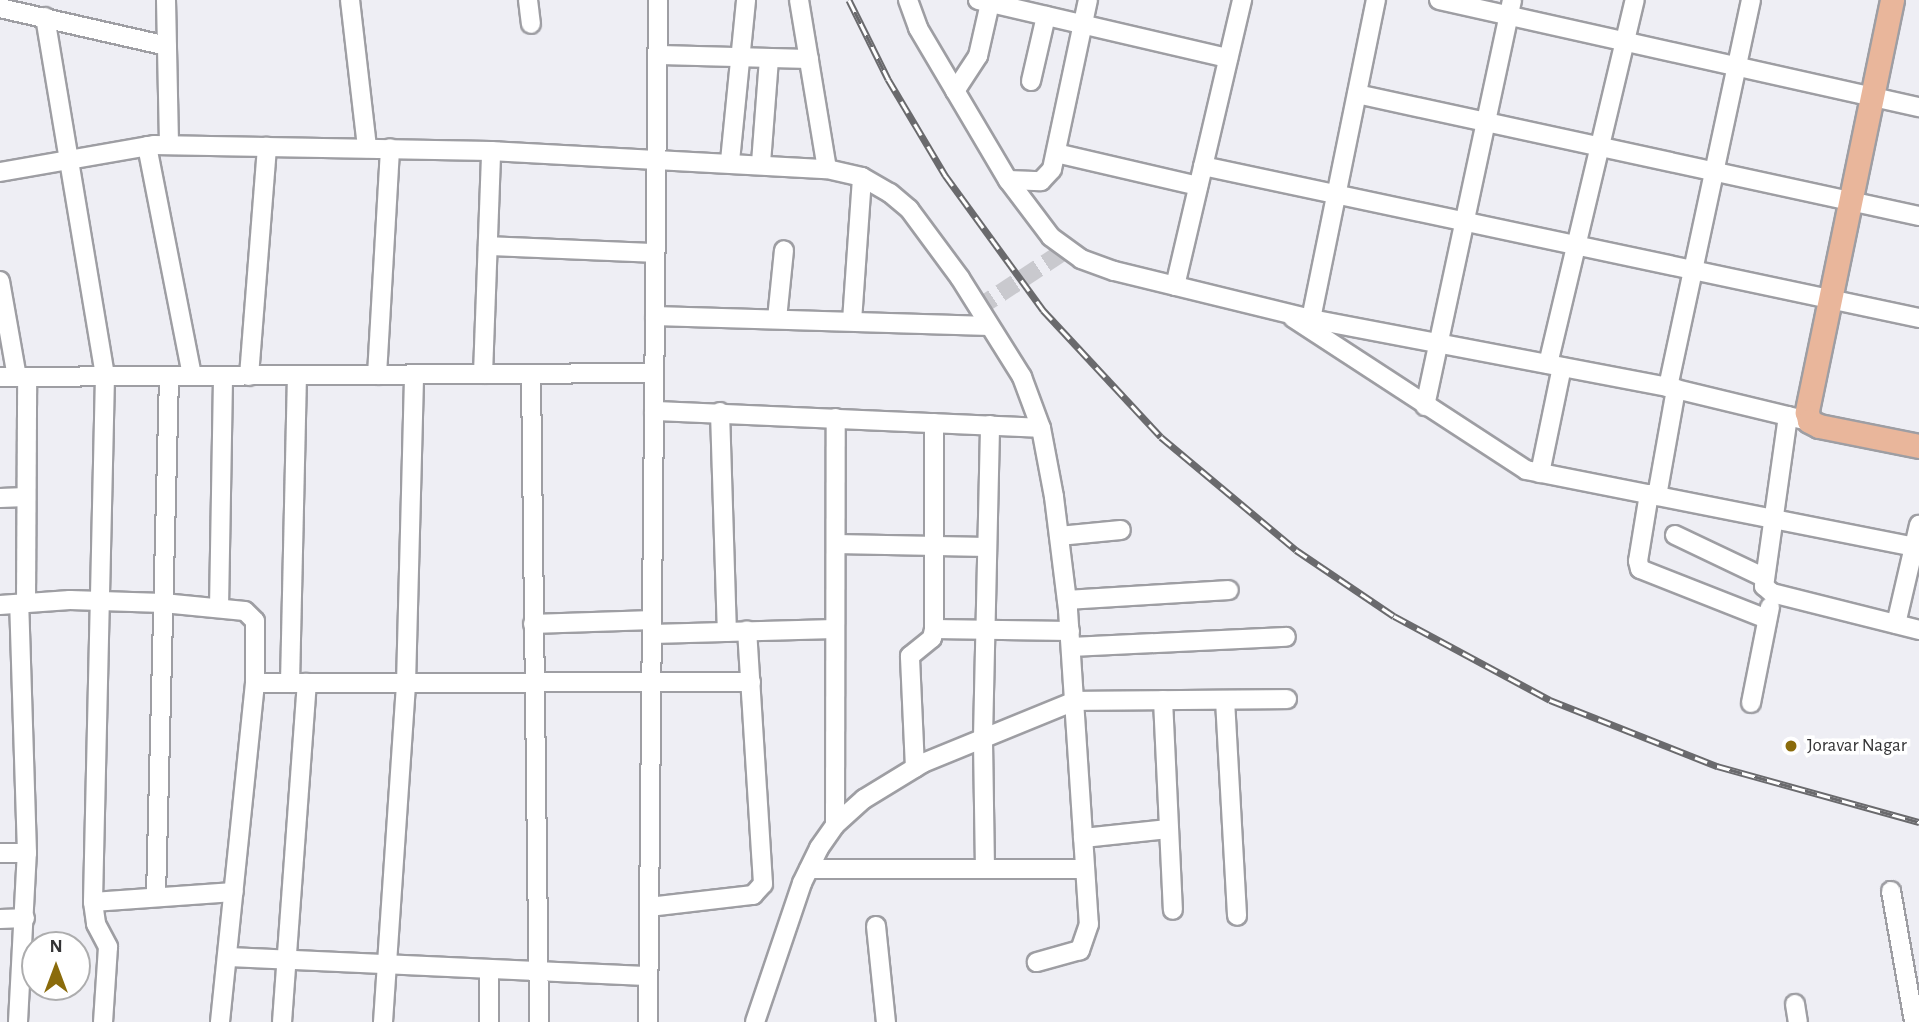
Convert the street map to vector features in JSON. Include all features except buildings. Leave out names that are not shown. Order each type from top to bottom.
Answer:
[{"type":"main road","points":[[1892,0],[1807,407],[1798,418],[1919,446]]},
{"type":"street","points":[[166,0],[169,145]]},
{"type":"street","points":[[350,0],[367,148]]},
{"type":"street","points":[[528,0],[531,24]]},
{"type":"street","points":[[648,1022],[656,156],[660,55],[658,0]]},
{"type":"street","points":[[730,161],[746,0]]},
{"type":"street","points":[[799,0],[827,169]]},
{"type":"street","points":[[908,0],[918,28],[1008,180],[1051,237],[1081,259],[1175,286],[1311,319],[1672,388],[1798,418],[1771,519],[1764,586],[1772,593],[1919,630]]},
{"type":"street","points":[[1008,180],[1048,178],[1056,153],[1088,0]]},
{"type":"street","points":[[1311,319],[1376,0]]},
{"type":"street","points":[[1439,0],[1510,8],[1624,42],[1919,107]]},
{"type":"street","points":[[1540,473],[1576,244],[1634,0]]},
{"type":"street","points":[[1751,0],[1693,270],[1653,495],[1638,561],[1640,569],[1767,619]]},
{"type":"street","points":[[956,91],[978,56],[984,1],[1228,58]]},
{"type":"street","points":[[1175,286],[1228,58],[1237,1]]},
{"type":"street","points":[[0,8],[167,46]]},
{"type":"street","points":[[1425,406],[1435,343],[1510,8]]},
{"type":"street","points":[[1031,81],[1046,16]]},
{"type":"street","points":[[45,17],[72,159],[105,376],[93,902],[96,924],[108,947],[103,1022]]},
{"type":"street","points":[[660,55],[809,59]]},
{"type":"street","points":[[761,163],[769,58]]},
{"type":"street","points":[[1357,94],[1919,216]]},
{"type":"street","points":[[0,172],[147,146],[169,145],[656,156],[827,169],[862,177],[909,209],[1022,377],[1041,428],[1067,600],[1089,924],[1084,942],[1065,957],[1037,962]]},
{"type":"street","points":[[147,146],[192,376]]},
{"type":"street","points":[[249,376],[267,146]]},
{"type":"street","points":[[377,375],[390,148]]},
{"type":"street","points":[[483,374],[491,151]]},
{"type":"street","points":[[1056,153],[1198,186]]},
{"type":"street","points":[[1203,166],[1919,318]]},
{"type":"street","points":[[852,321],[862,177]]},
{"type":"street","points":[[488,246],[655,253]]},
{"type":"street","points":[[778,319],[784,250]]},
{"type":"street","points":[[0,281],[14,377],[26,498],[22,603],[27,853],[18,1022]]},
{"type":"street","points":[[1284,312],[1511,464],[1540,473],[1917,547]]},
{"type":"street","points":[[655,316],[989,326]]},
{"type":"street","points":[[14,377],[654,373]]},
{"type":"street","points":[[531,374],[539,1022]]},
{"type":"street","points":[[282,1022],[298,684],[297,375]]},
{"type":"street","points":[[383,1022],[406,684],[414,375]]},
{"type":"street","points":[[156,897],[169,376]]},
{"type":"street","points":[[219,608],[223,376]]},
{"type":"street","points":[[654,411],[1041,428]]},
{"type":"street","points":[[720,412],[727,632]]},
{"type":"street","points":[[835,825],[836,418]]},
{"type":"street","points":[[915,768],[909,656],[932,638],[934,629],[934,423]]},
{"type":"street","points":[[985,869],[983,737],[990,425]]},
{"type":"street","points":[[0,498],[26,498]]},
{"type":"street","points":[[1896,624],[1917,547],[1919,525]]},
{"type":"street","points":[[1059,536],[1121,530]]},
{"type":"street","points":[[1675,535],[1763,577]]},
{"type":"street","points":[[835,544],[987,547]]},
{"type":"street","points":[[1067,600],[1229,590]]},
{"type":"street","points":[[1751,703],[1772,593]]},
{"type":"street","points":[[0,605],[98,599],[163,603],[245,611],[255,621],[255,684],[220,1022]]},
{"type":"street","points":[[533,624],[727,632],[835,629]]},
{"type":"street","points":[[934,629],[985,628],[1070,639],[1286,637]]},
{"type":"street","points":[[649,908],[753,895],[763,884],[747,631]]},
{"type":"street","points":[[255,684],[751,682]]},
{"type":"street","points":[[755,1022],[809,869],[835,825],[864,799],[915,768],[983,737],[1075,701],[1287,699]]},
{"type":"street","points":[[1163,700],[1172,910]]},
{"type":"street","points":[[1225,700],[1237,916]]},
{"type":"street","points":[[1083,838],[1169,830]]},
{"type":"street","points":[[0,853],[27,853]]},
{"type":"street","points":[[809,869],[1084,869]]},
{"type":"street","points":[[1891,891],[1914,1022]]},
{"type":"street","points":[[93,902],[234,892]]},
{"type":"street","points":[[0,919],[25,918]]},
{"type":"street","points":[[876,926],[886,1022]]},
{"type":"street","points":[[227,957],[648,976]]},
{"type":"street","points":[[489,969],[489,1022]]},
{"type":"tunnel","points":[[978,308],[1067,249]]},
{"type":"railway","points":[[849,0],[888,79],[945,175],[1043,310],[1161,437],[1296,550],[1394,616],[1550,700],[1717,766],[1919,822]]},
{"type":"place","name":"Joravar Nagar","points":[[1791,746]]}]
